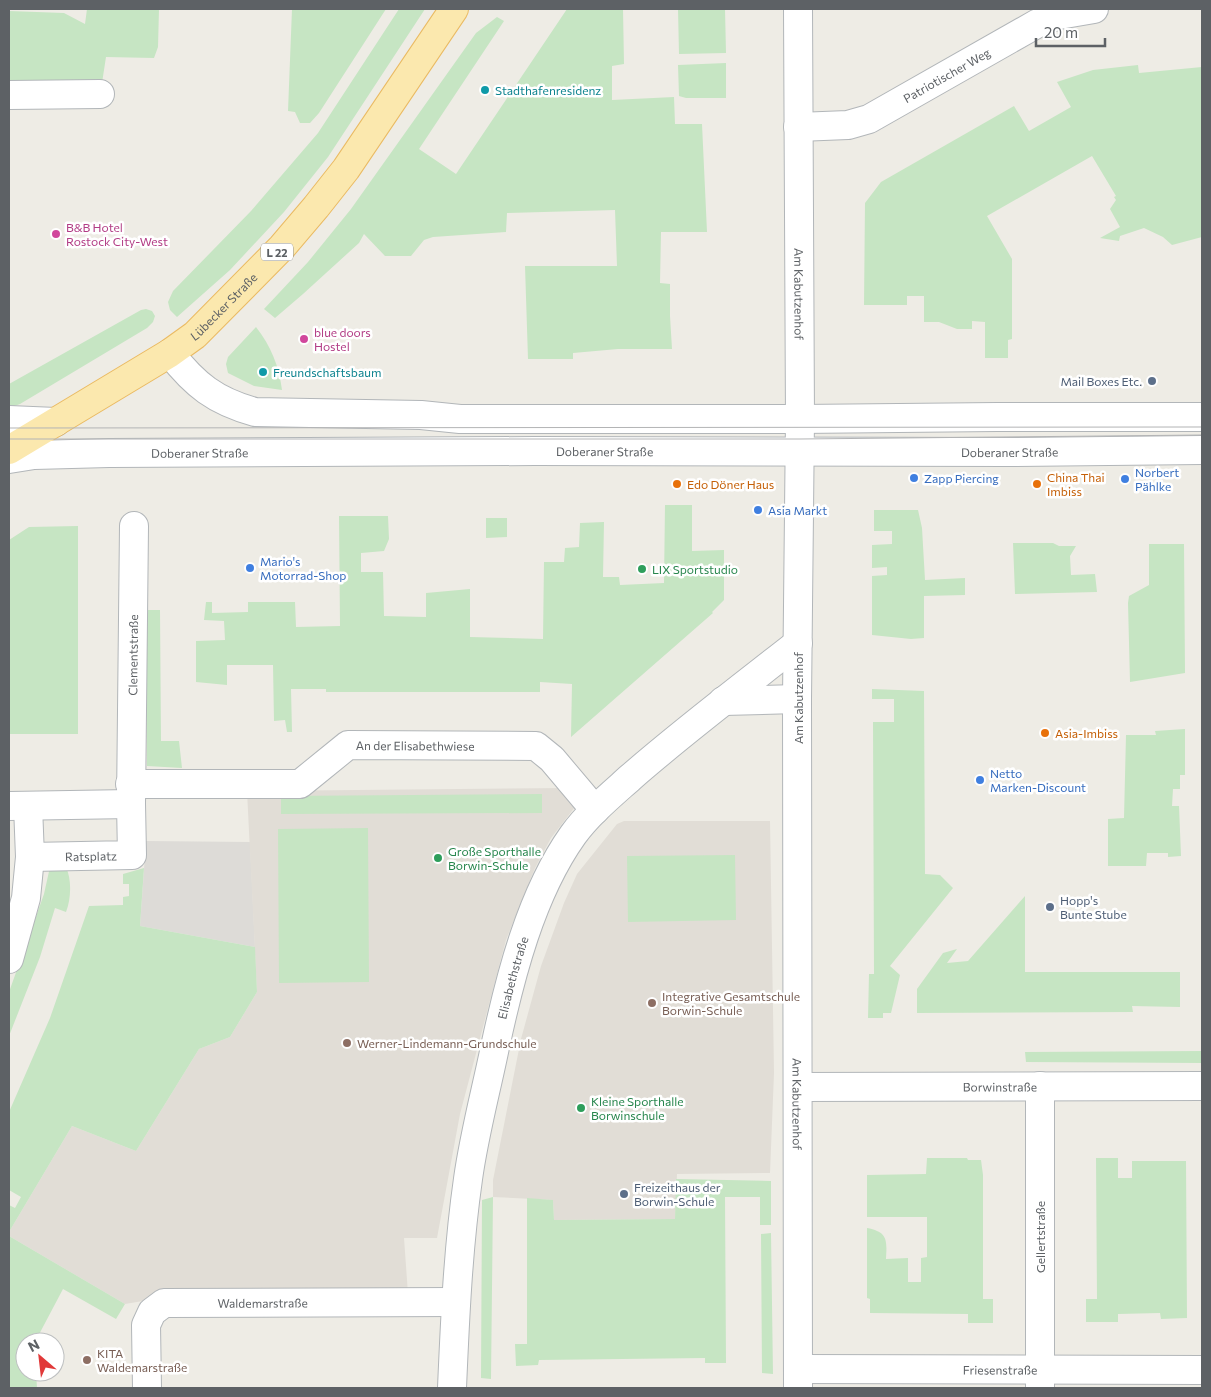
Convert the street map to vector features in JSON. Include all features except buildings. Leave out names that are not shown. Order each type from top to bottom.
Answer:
[{"type":"main road","name":"Lübecker Straße","points":[[9,450],[195,335],[282,246],[316,207],[351,162],[454,9]]},
{"type":"street","name":"Am Kabutzenhof","points":[[798,9],[800,419],[797,699],[798,1378]]},
{"type":"street","name":"Patriotischer Weg","points":[[798,127],[840,126],[869,119],[1038,23],[1059,15],[1094,9]]},
{"type":"street","points":[[9,95],[100,94]]},
{"type":"street","points":[[170,352],[186,373],[206,390],[233,406],[255,412],[421,415],[460,419],[1202,417]]},
{"type":"street","points":[[9,420],[56,422]]},
{"type":"street","name":"Doberaner Straße","points":[[9,459],[34,455],[85,453],[1202,450]]},
{"type":"street","name":"Clementstraße","points":[[131,794],[134,526]]},
{"type":"street","name":"Elisabethstraße","points":[[452,1388],[460,1238],[468,1178],[505,1003],[540,892],[574,834],[595,810],[657,754],[798,643]]},
{"type":"street","points":[[723,701],[797,699]]},
{"type":"street","name":"An der Elisabethwiese","points":[[131,794],[300,784],[348,745],[536,746],[552,759],[595,810]]},
{"type":"street","points":[[9,959],[26,898],[30,857],[18,806],[131,794]]},
{"type":"street","name":"Ratsplatz","points":[[30,857],[132,855],[131,794]]},
{"type":"street","name":"Gellertstraße","points":[[1040,1086],[1040,1379]]},
{"type":"street","name":"Borwinstraße","points":[[798,1087],[1202,1086]]},
{"type":"street","name":"Waldemarstraße","points":[[147,1388],[146,1325],[152,1312],[164,1303],[456,1302]]},
{"type":"street","name":"Friesenstraße","points":[[798,1378],[1040,1379],[1202,1370]]},
{"type":"shaded area","name":"Werner-Lindemann-Grundschule","points":[[566,788],[575,807],[551,838],[535,868],[506,940],[460,1114],[437,1238],[404,1238],[408,1294],[167,1297],[125,1304],[9,1236],[9,1232],[72,1126],[136,1151],[199,1049],[230,1037],[257,992],[247,791]]},
{"type":"shaded area","name":"Integrative Gesamtschule Borwin-Schule","points":[[624,821],[770,821],[774,1073],[770,1173],[677,1174],[675,1219],[554,1220],[553,1200],[493,1197],[493,1180],[521,1039],[541,966],[564,903],[577,874],[617,824]]},
{"type":"shaded area","points":[[146,841],[250,842],[255,947],[140,926]]},
{"type":"green space","points":[[87,9],[159,9],[158,47],[154,58],[106,57],[102,83],[9,87],[9,11],[64,13],[85,24]]},
{"type":"green space","points":[[292,9],[386,9],[319,113],[310,123],[300,123],[295,112],[288,111]]},
{"type":"green space","points":[[399,9],[425,9],[328,157],[284,212],[230,270],[177,317],[170,310],[168,302],[173,291],[251,211],[318,133]]},
{"type":"green space","points":[[567,9],[623,9],[624,64],[612,66],[612,100],[674,97],[675,124],[702,124],[707,232],[661,232],[660,283],[670,284],[672,349],[618,349],[573,353],[573,359],[528,359],[525,266],[617,266],[615,210],[507,213],[506,232],[433,237],[424,240],[411,256],[385,256],[364,234],[359,243],[275,318],[264,309],[308,262],[351,209],[476,33],[497,17],[504,21],[419,149],[456,174]]},
{"type":"green space","points":[[678,9],[725,9],[726,53],[679,54]]},
{"type":"green space","points":[[726,63],[726,98],[686,98],[679,96],[678,65]]},
{"type":"green space","points":[[1138,65],[1139,73],[1202,67],[1202,237],[1172,245],[1163,237],[1144,228],[1120,236],[1119,241],[1100,238],[1120,227],[1110,209],[1116,200],[1114,197],[1116,196],[1092,156],[987,216],[1012,259],[1012,339],[1008,340],[1008,358],[985,358],[985,322],[972,321],[972,329],[957,329],[939,322],[924,322],[924,296],[907,296],[907,305],[864,305],[865,203],[881,182],[1014,106],[1029,131],[1071,107],[1057,82],[1093,70]]},
{"type":"green space","points":[[141,310],[152,311],[155,316],[153,322],[147,328],[20,404],[9,408],[9,384]]},
{"type":"green space","points":[[256,327],[274,357],[282,390],[254,386],[228,373],[226,364],[228,357]]},
{"type":"green space","points":[[665,505],[692,505],[692,551],[724,550],[724,600],[713,613],[571,737],[572,684],[540,682],[540,692],[326,692],[326,689],[291,689],[292,732],[287,732],[285,720],[274,721],[273,665],[227,665],[227,685],[196,682],[196,641],[225,640],[224,621],[204,620],[206,602],[212,602],[212,613],[248,612],[248,602],[295,602],[296,627],[340,626],[339,516],[388,516],[389,539],[384,551],[361,553],[361,572],[383,572],[384,616],[426,617],[426,593],[470,589],[470,637],[543,639],[544,562],[564,562],[565,548],[579,547],[580,523],[604,522],[603,577],[619,577],[620,585],[664,583]]},
{"type":"green space","points":[[874,510],[918,510],[922,528],[925,580],[965,578],[965,595],[924,596],[924,638],[911,639],[872,635],[872,576],[887,575],[887,567],[872,568],[872,545],[892,544],[892,531],[874,531]]},
{"type":"green space","points":[[486,518],[507,518],[507,537],[486,538]]},
{"type":"green space","points":[[78,526],[78,734],[9,734],[9,540],[29,527]]},
{"type":"green space","points":[[1013,543],[1053,543],[1059,546],[1076,546],[1070,556],[1071,575],[1095,574],[1097,592],[1015,594]]},
{"type":"green space","points":[[1149,544],[1184,544],[1185,673],[1130,682],[1128,603],[1129,596],[1149,585]]},
{"type":"green space","points":[[146,610],[160,610],[161,741],[179,741],[182,768],[147,766]]},
{"type":"green space","points":[[872,689],[924,691],[925,874],[940,875],[953,888],[890,966],[900,975],[891,1013],[883,1013],[883,1018],[868,1018],[869,974],[874,974],[873,722],[894,722],[894,699],[872,699]]},
{"type":"green space","points":[[1185,729],[1185,775],[1180,775],[1180,789],[1173,789],[1172,806],[1179,806],[1181,856],[1168,857],[1168,853],[1147,853],[1146,866],[1108,866],[1108,819],[1124,818],[1126,735],[1156,735],[1155,731]]},
{"type":"green space","points":[[542,794],[542,813],[281,814],[281,796]]},
{"type":"green space","points":[[368,828],[369,982],[279,983],[278,829]]},
{"type":"green space","points":[[735,855],[736,920],[628,922],[627,856]]},
{"type":"green space","points":[[50,867],[66,867],[70,884],[68,907],[66,912],[55,908],[40,957],[9,1036],[9,992],[44,894]]},
{"type":"green space","points":[[144,868],[140,926],[255,947],[257,992],[230,1037],[199,1049],[136,1151],[72,1126],[9,1232],[9,1205],[15,1208],[21,1197],[9,1190],[9,1112],[50,1018],[89,906],[123,905],[123,897],[129,896],[129,884],[123,884],[123,874]]},
{"type":"green space","points":[[1025,896],[1025,972],[1180,972],[1180,1007],[1132,1006],[1133,1012],[917,1013],[917,989],[943,953],[957,949],[947,963],[968,961]]},
{"type":"green space","points":[[1202,1051],[1202,1063],[1026,1062],[1025,1052]]},
{"type":"green space","points":[[927,1158],[981,1160],[983,1175],[983,1299],[993,1299],[993,1323],[968,1323],[968,1314],[870,1313],[870,1299],[867,1298],[867,1228],[879,1232],[885,1238],[886,1259],[908,1258],[908,1282],[921,1282],[921,1258],[927,1257],[927,1217],[867,1217],[867,1175],[926,1174]]},
{"type":"green space","points":[[1096,1158],[1118,1158],[1118,1178],[1132,1178],[1132,1161],[1186,1161],[1187,1318],[1161,1319],[1160,1313],[1118,1314],[1118,1322],[1086,1322],[1086,1299],[1097,1299]]},
{"type":"green space","points":[[676,1179],[771,1181],[771,1225],[760,1225],[760,1197],[725,1197],[726,1363],[705,1363],[705,1358],[539,1360],[538,1365],[516,1366],[515,1344],[527,1344],[527,1198],[553,1200],[554,1220],[675,1219]]},
{"type":"green space","points":[[493,1197],[491,1379],[481,1378],[482,1200]]},
{"type":"green space","points":[[771,1233],[773,1374],[762,1373],[761,1234]]},
{"type":"green space","points":[[9,1236],[125,1304],[116,1319],[63,1289],[40,1332],[15,1332],[15,1382],[37,1382],[37,1388],[9,1388]]},
{"type":"tram line","points":[[9,428],[1202,427]]},
{"type":"tram line","points":[[9,439],[800,439],[1202,435]]},
{"type":"place","name":"Stadthafenresidenz","points":[[485,90]]},
{"type":"place","name":"B&B Hotel Rostock City-West","points":[[56,234]]},
{"type":"place","name":"blue doors Hostel","points":[[304,339]]},
{"type":"place","name":"Freundschaftsbaum","points":[[263,372]]},
{"type":"place","name":"Mail Boxes Etc.","points":[[1152,381]]},
{"type":"place","name":"Zapp Piercing","points":[[914,478]]},
{"type":"place","name":"Norbert Pählke","points":[[1125,479]]},
{"type":"place","name":"Edo Döner Haus","points":[[677,484]]},
{"type":"place","name":"China Thai Imbiss","points":[[1037,484]]},
{"type":"place","name":"Asia Markt","points":[[758,510]]},
{"type":"place","name":"Mario's Motorrad-Shop","points":[[250,568]]},
{"type":"place","name":"LIX Sportstudio","points":[[642,569]]},
{"type":"place","name":"Asia-Imbiss","points":[[1045,733]]},
{"type":"place","name":"Netto Marken-Discount","points":[[980,780]]},
{"type":"place","name":"Große Sporthalle Borwin-Schule","points":[[438,858]]},
{"type":"place","name":"Hopp's Bunte Stube","points":[[1050,907]]},
{"type":"place","name":"Integrative Gesamtschule Borwin-Schule","points":[[652,1003]]},
{"type":"place","name":"Werner-Lindemann-Grundschule","points":[[347,1043]]},
{"type":"place","name":"Kleine Sporthalle Borwinschule","points":[[581,1108]]},
{"type":"place","name":"Freizeithaus der Borwin-Schule","points":[[624,1194]]},
{"type":"place","name":"KITA Waldemarstraße","points":[[87,1360]]}]
